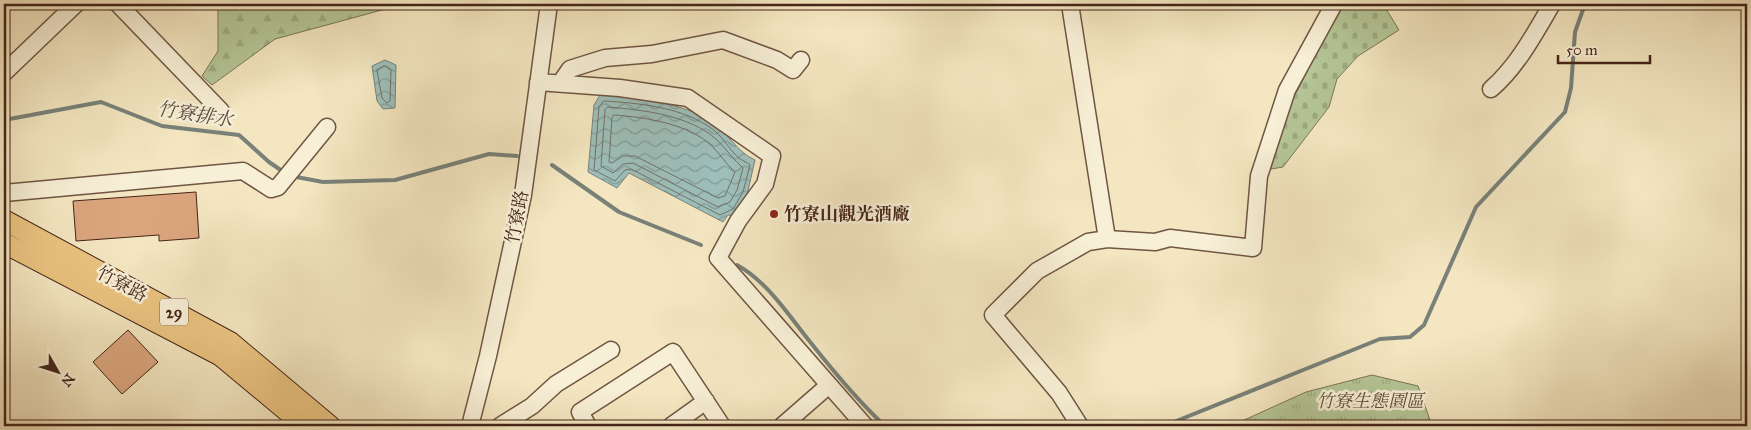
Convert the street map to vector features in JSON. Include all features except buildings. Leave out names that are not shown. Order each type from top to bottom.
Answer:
[{"type":"main road","name":"竹寮路","points":[[4,220],[230,342],[330,426]]},
{"type":"main road","name":"竹寮路","points":[[4,243],[222,356],[305,426]]},
{"type":"street","points":[[7,64],[76,4]]},
{"type":"street","points":[[118,4],[220,111]]},
{"type":"street","name":"竹寮路","points":[[470,426],[488,356],[523,195],[548,4]]},
{"type":"street","points":[[1070,4],[1107,239]]},
{"type":"street","points":[[1080,426],[1059,394],[993,315],[1037,271],[1088,242],[1107,239],[1155,242],[1170,238],[1253,248],[1259,176],[1287,90],[1334,4]]},
{"type":"street","points":[[1491,89],[1500,82],[1552,4]]},
{"type":"street","points":[[561,82],[570,69],[605,58],[652,54],[723,40],[777,60],[793,70],[802,60]]},
{"type":"street","points":[[538,82],[561,82],[688,98],[772,156],[765,184],[738,221],[718,258],[864,426]]},
{"type":"street","points":[[4,193],[243,171],[271,189],[278,187],[326,127]]},
{"type":"street","points":[[500,426],[532,406],[556,384],[611,350]]},
{"type":"street","points":[[588,426],[580,412],[673,352],[722,426]]},
{"type":"street","points":[[782,426],[829,385]]},
{"type":"street","points":[[671,426],[706,401]]},
{"type":"green space","points":[[218,4],[404,4],[275,39],[212,85],[202,76],[218,51]]},
{"type":"green space","points":[[1339,4],[1383,4],[1399,30],[1358,56],[1337,79],[1329,107],[1283,167],[1271,169],[1263,162],[1273,125],[1298,90]]},
{"type":"green space","name":"竹寮生態園區","points":[[1372,375],[1418,386],[1432,426],[1231,426],[1306,392]]},
{"type":"water","points":[[385,60],[396,65],[395,108],[383,109],[377,101],[372,66]]},
{"type":"water","points":[[600,95],[673,105],[700,115],[718,127],[743,152],[755,160],[747,195],[736,216],[728,215],[723,222],[629,173],[617,188],[588,172],[594,105]]},
{"type":"waterway","points":[[1164,426],[1380,339],[1410,337],[1424,325],[1476,207],[1565,112],[1571,88],[1575,32],[1585,4]]},
{"type":"waterway","name":"竹寮排水","points":[[4,120],[101,102],[162,126],[239,135],[269,162],[285,173]]},
{"type":"waterway","name":"竹寮排水","points":[[291,176],[323,182],[395,180],[489,154],[517,156]]},
{"type":"waterway","points":[[552,165],[619,212],[701,245]]},
{"type":"waterway","points":[[737,265],[768,290],[837,375],[865,407],[885,426]]},
{"type":"place","name":"竹寮山觀光酒廠","points":[[774,214]]}]
